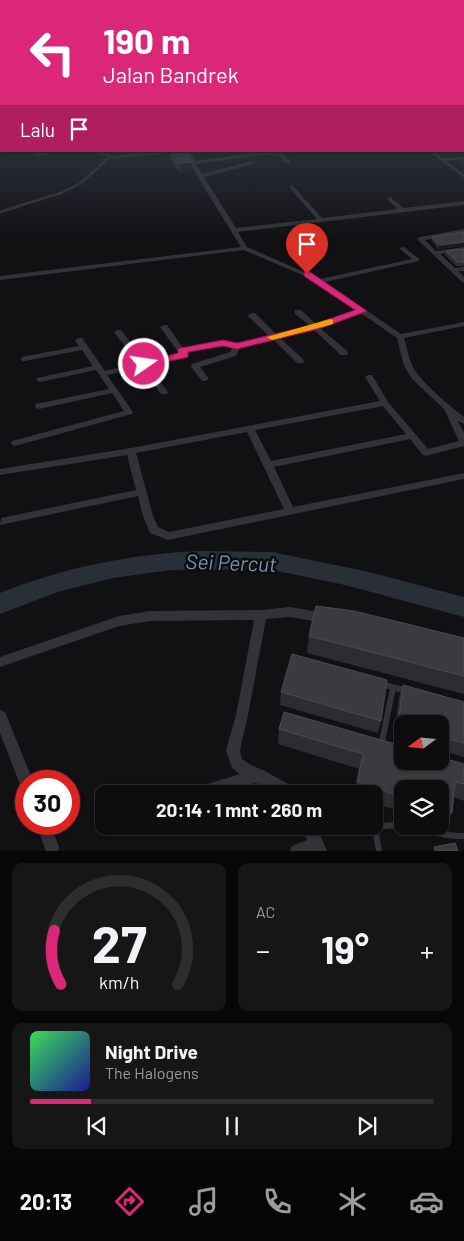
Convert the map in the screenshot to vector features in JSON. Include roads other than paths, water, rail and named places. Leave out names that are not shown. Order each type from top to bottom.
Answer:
[{"type":"street","points":[[202,161],[192,162],[236,230],[245,248]]},
{"type":"street","points":[[443,161],[464,176]]},
{"type":"street","points":[[200,176],[253,163]]},
{"type":"street","points":[[292,187],[320,220]]},
{"type":"street","points":[[390,199],[402,211]]},
{"type":"street","points":[[236,230],[464,203]]},
{"type":"street","points":[[464,231],[421,238],[464,281]]},
{"type":"street","points":[[0,278],[245,248],[298,269],[319,281],[400,338],[408,366],[415,377],[448,408],[464,420]]},
{"type":"street","points":[[319,281],[417,260],[402,248]]},
{"type":"street","points":[[435,253],[464,249]]},
{"type":"street","points":[[453,270],[464,269]]},
{"type":"street","points":[[40,380],[144,364],[220,344],[237,346],[315,327],[362,311]]},
{"type":"street","points":[[298,312],[344,354]]},
{"type":"street","points":[[252,315],[300,361]]},
{"type":"street","points":[[400,338],[463,325]]},
{"type":"street","points":[[164,327],[205,379]]},
{"type":"street","points":[[118,332],[164,392]]},
{"type":"street","points":[[15,444],[129,412],[81,343],[25,359]]},
{"type":"street","points":[[195,366],[233,354],[237,346]]},
{"type":"street","points":[[369,377],[386,403],[426,453],[464,443],[448,408]]},
{"type":"street","points":[[39,406],[114,390]]},
{"type":"street","points":[[0,472],[130,451],[386,403]]},
{"type":"street","points":[[250,429],[290,510]]},
{"type":"street","points":[[268,465],[411,436]]},
{"type":"street","points":[[130,451],[154,530],[168,536],[464,476]]},
{"type":"street","points":[[1,522],[142,492]]},
{"type":"street","points":[[0,662],[119,622],[150,616],[261,615],[290,612],[336,620]]},
{"type":"street","points":[[261,615],[242,715],[233,750],[237,762],[276,785]]},
{"type":"street","points":[[0,716],[21,770]]},
{"type":"street","points":[[226,785],[258,775]]},
{"type":"street","points":[[47,835],[52,847]]},
{"type":"street","points":[[297,851],[319,848],[312,835]]},
{"type":"lane","points":[[0,212],[61,194],[80,183],[106,161]]},
{"type":"lane","points":[[374,682],[411,692]]},
{"type":"lane","points":[[372,745],[385,749],[393,688]]},
{"type":"lane","points":[[379,851],[374,836],[375,828],[380,825],[401,826],[454,842],[464,836]]},
{"type":"waterway","name":"Sei Percut","points":[[0,604],[56,583],[84,575],[142,564],[200,560],[261,560],[296,565],[393,587],[464,607]]}]
